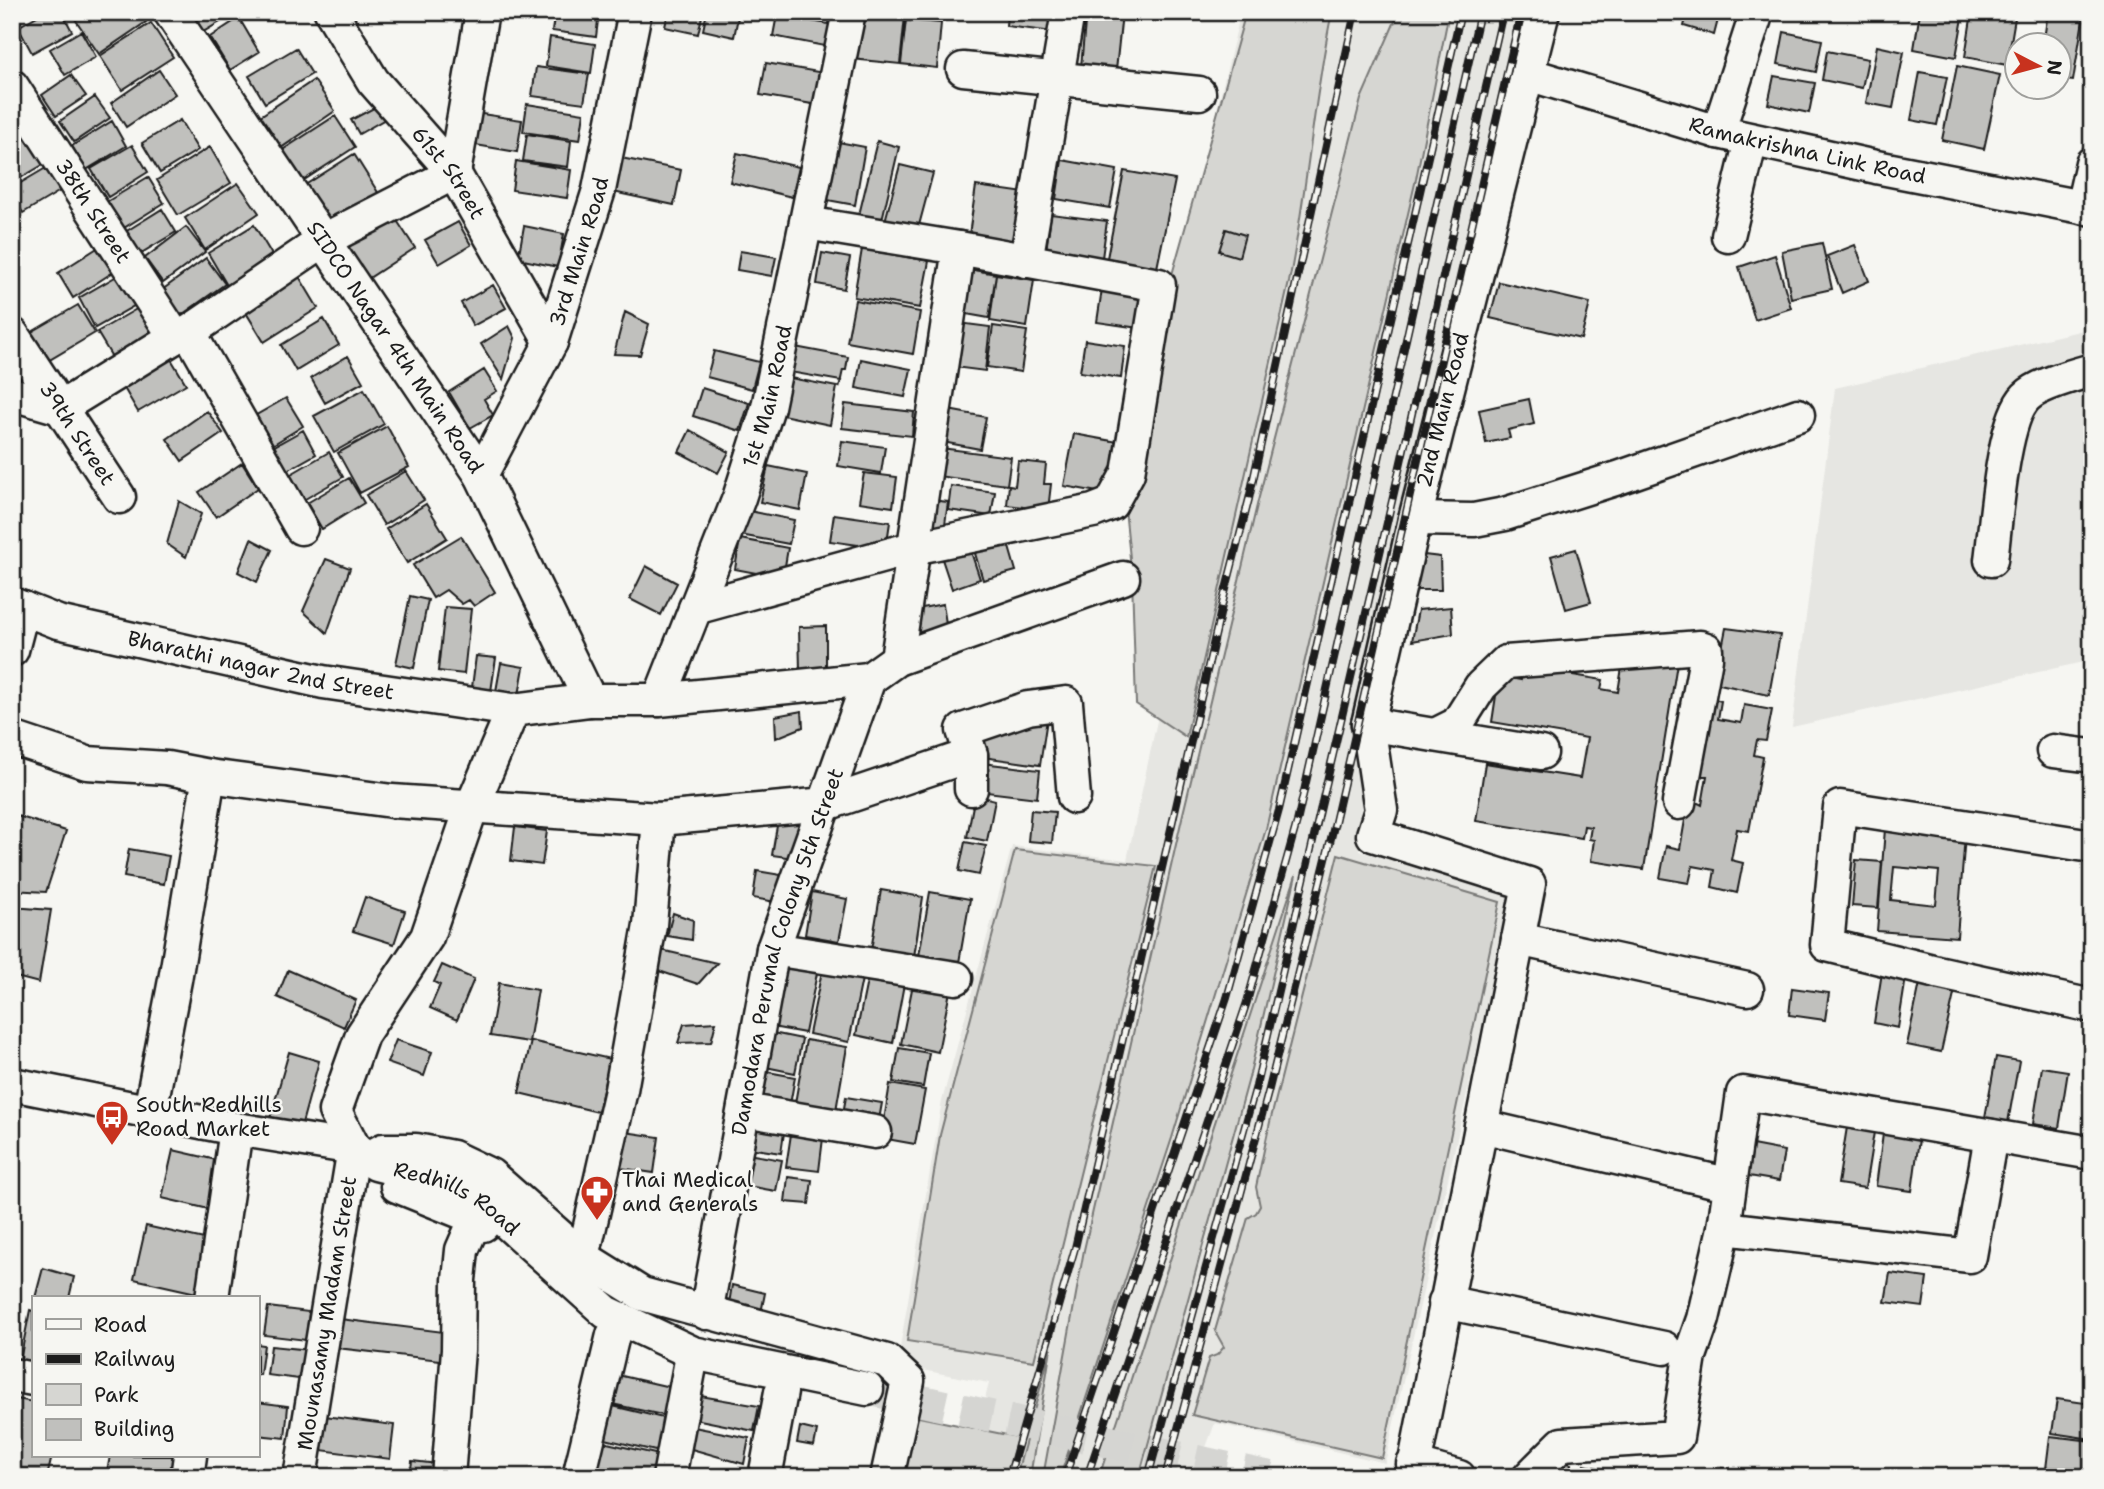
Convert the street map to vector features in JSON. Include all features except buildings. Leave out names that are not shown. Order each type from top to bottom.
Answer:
[{"type":"street","name":"SIDCO Nagar 4th Main Road","points":[[170,12],[481,475],[590,700]]},
{"type":"street","name":"61st Street","points":[[331,12],[373,81],[454,173],[551,342]]},
{"type":"street","points":[[12,394],[60,408],[182,335],[324,240],[454,173],[482,12]]},
{"type":"street","name":"3rd Main Road","points":[[481,475],[551,342],[599,190],[635,12]]},
{"type":"street","name":"1st Main Road","points":[[659,700],[739,498],[768,407],[849,12]]},
{"type":"street","points":[[1026,261],[1068,12]]},
{"type":"street","name":"2nd Main Road","points":[[1518,939],[1529,884],[1373,835],[1381,810],[1367,724],[1415,519],[1543,12]]},
{"type":"street","points":[[1718,132],[1757,12]]},
{"type":"street","points":[[963,69],[1199,93]]},
{"type":"street","name":"Ramakrishna Link Road","points":[[1528,74],[1751,140],[2087,208]]},
{"type":"street","name":"38th Street","points":[[12,86],[182,335],[300,528]]},
{"type":"street","points":[[1728,236],[1751,140]]},
{"type":"street","points":[[2087,208],[2092,163]]},
{"type":"street","points":[[695,608],[913,548],[1093,510],[1111,504],[1128,472],[1160,285],[806,223]]},
{"type":"street","points":[[897,659],[960,248]]},
{"type":"street","name":"39th Street","points":[[12,334],[118,497]]},
{"type":"street","points":[[1991,561],[2012,421],[2027,397],[2060,379],[2092,370]]},
{"type":"street","points":[[1415,519],[1474,520],[1505,514],[1798,415]]},
{"type":"street","points":[[590,700],[659,700],[869,679],[897,659],[1123,579]]},
{"type":"street","points":[[12,650],[18,606]]},
{"type":"street","name":"Bharathi nagar 2nd Street","points":[[18,606],[58,622],[323,682],[513,710],[590,700]]},
{"type":"street","points":[[1435,735],[1457,724],[1481,686],[1506,663],[1700,647],[1706,649],[1706,658],[1679,803]]},
{"type":"street","name":"Damodara Perumal Colony 5th Street","points":[[706,1314],[773,949],[869,679]]},
{"type":"street","points":[[971,789],[971,755],[963,730],[1028,708],[1066,703],[1074,797]]},
{"type":"street","points":[[513,710],[472,806],[427,937],[362,1035],[335,1111],[366,1157],[392,1184],[476,1218],[613,1335],[634,1346],[690,1366],[781,1392],[901,1413]]},
{"type":"street","points":[[1367,724],[1541,753]]},
{"type":"street","points":[[12,738],[87,763],[167,768],[392,801],[659,818],[826,804],[971,755]]},
{"type":"street","points":[[2053,751],[2092,756]]},
{"type":"street","points":[[150,1111],[209,776]]},
{"type":"street","points":[[2092,846],[1840,807],[1827,944],[1937,972],[2092,1006]]},
{"type":"street","points":[[583,1257],[621,1090],[648,939],[659,818]]},
{"type":"street","points":[[1459,1477],[1413,1470],[1518,939],[1747,989]]},
{"type":"street","points":[[773,949],[956,978]]},
{"type":"street","name":"Redhills Road","points":[[12,1084],[366,1157],[450,1183],[486,1204],[606,1312],[693,1353],[867,1389]]},
{"type":"street","points":[[1529,1477],[1562,1444],[1677,1437],[1690,1356],[1703,1319],[1724,1228],[1743,1093],[2092,1153]]},
{"type":"street","points":[[744,1110],[875,1132]]},
{"type":"street","points":[[1480,1126],[1714,1181]]},
{"type":"street","points":[[212,1296],[236,1129]]},
{"type":"street","points":[[1724,1228],[1970,1256],[1992,1136]]},
{"type":"street","points":[[366,1157],[383,1150],[415,1150],[453,1157],[490,1175],[583,1257],[642,1294],[706,1314],[887,1361],[908,1381],[887,1477]]},
{"type":"street","name":"Mounasamy Madam Street","points":[[300,1477],[366,1157]]},
{"type":"street","points":[[448,1477],[458,1350],[462,1250],[476,1218]]},
{"type":"street","points":[[1445,1302],[1664,1348]]},
{"type":"street","points":[[579,1477],[613,1335]]},
{"type":"street","points":[[669,1477],[690,1366]]},
{"type":"street","points":[[12,1375],[32,1379]]},
{"type":"street","points":[[765,1477],[781,1392]]},
{"type":"street","points":[[187,1477],[190,1458]]},
{"type":"shaded area","points":[[1241,12],[1538,12],[1373,740],[1357,830],[1359,851],[1511,895],[1385,1463],[1215,1423],[1195,1477],[888,1477],[975,1440],[989,1383],[897,1365],[942,1101],[1012,846],[1127,860],[1163,693],[1134,512],[1219,101]]},
{"type":"shaded area","points":[[2092,328],[2092,660],[1792,727],[1835,388]]},
{"type":"green space","points":[[1246,12],[1332,12],[1289,282],[1186,737],[1136,704],[1132,578],[1124,499],[1166,296]]},
{"type":"green space","points":[[1399,12],[1449,12],[1416,179],[1266,829],[1172,1138],[1060,1477],[1043,1477],[1084,1250],[1182,818],[1258,501],[1361,99]]},
{"type":"green space","points":[[1015,850],[1156,866],[1034,1361],[907,1341],[940,1135]]},
{"type":"green space","points":[[1338,854],[1500,902],[1382,1458],[1192,1415],[1209,1358],[1217,1355],[1224,1347],[1215,1331],[1248,1218],[1256,1213],[1260,1206],[1256,1187],[1270,1122]]},
{"type":"green space","points":[[1296,875],[1249,1078],[1139,1477],[1099,1477]]},
{"type":"green space","points":[[1051,1348],[1030,1477],[1016,1477]]},
{"type":"green space","points":[[909,1415],[1017,1437],[1006,1477],[896,1477]]},
{"type":"tunnel","points":[[867,1389],[1270,1477]]},
{"type":"railway","points":[[1009,1477],[1075,1248],[1224,597],[1249,499],[1355,12]]},
{"type":"railway","points":[[1065,1477],[1227,998],[1279,810],[1461,12]]},
{"type":"railway","points":[[1087,1477],[1247,1002],[1297,822],[1480,12]]},
{"type":"railway","points":[[1148,1477],[1256,1086],[1503,12]]},
{"type":"railway","points":[[1165,1477],[1269,1089],[1334,826],[1521,12]]},
{"type":"place","name":"South Redhills Road Market","points":[[112,1147]]},
{"type":"place","name":"Thai Medical and Generals","points":[[597,1222]]}]
